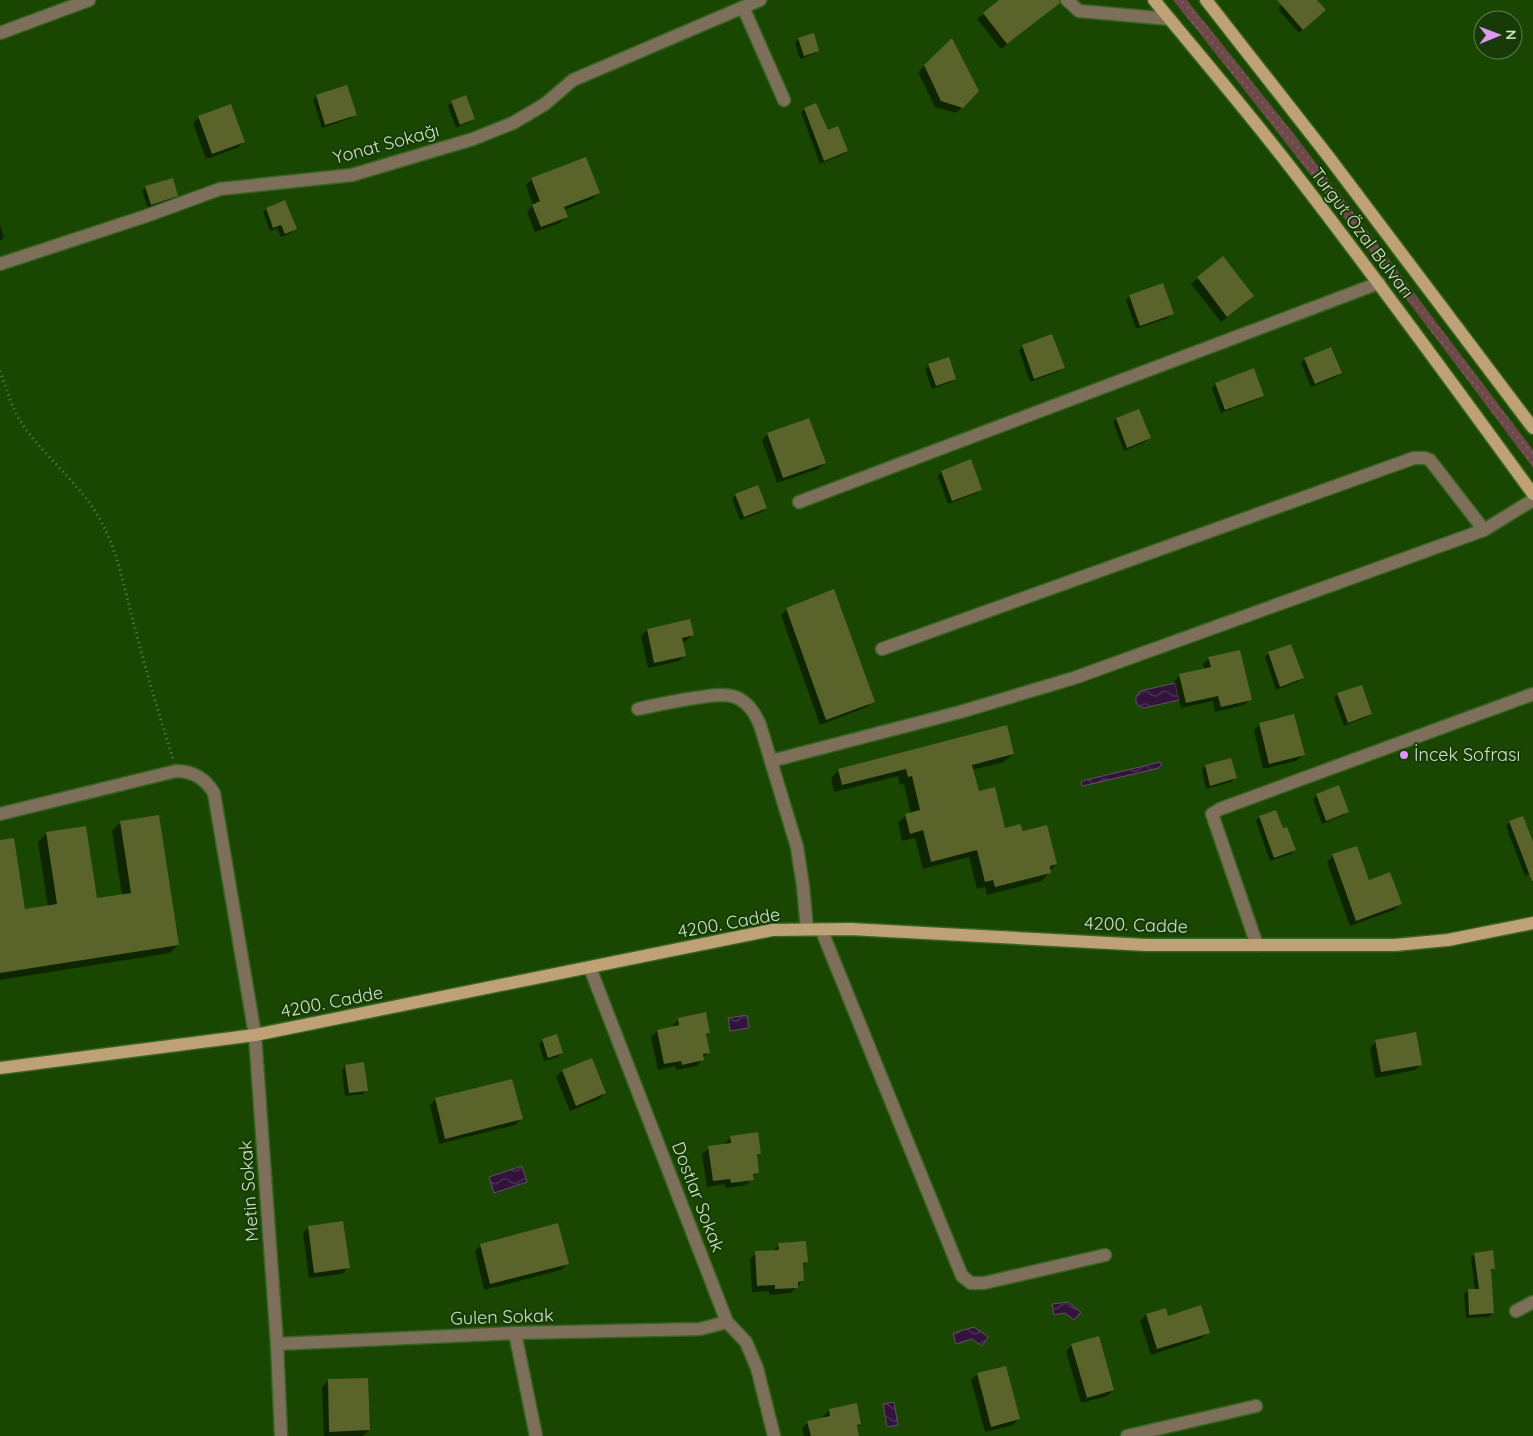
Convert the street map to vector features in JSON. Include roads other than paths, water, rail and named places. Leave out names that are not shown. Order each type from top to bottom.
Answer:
[{"type":"main road","name":"Turgut Özal Bulvarı","points":[[1154,0],[1236,98],[1379,283],[1533,494]]},
{"type":"main road","name":"Turgut Özal Bulvarı","points":[[1206,0],[1328,156],[1533,428]]},
{"type":"main road","name":"4200. Cadde","points":[[0,1068],[255,1035],[772,930],[850,928],[1146,945],[1395,945],[1448,940],[1533,924]]},
{"type":"street","points":[[0,33],[60,5],[89,0]]},
{"type":"street","name":"Yonat Sokağı","points":[[0,264],[146,216],[220,189],[352,175],[473,138],[512,123],[545,104],[573,80],[760,0]]},
{"type":"street","points":[[1067,0],[1079,11],[1170,19]]},
{"type":"street","points":[[744,7],[784,100]]},
{"type":"street","points":[[799,502],[1379,283]]},
{"type":"street","points":[[882,650],[1414,458],[1430,460],[1484,530]]},
{"type":"street","points":[[771,761],[960,712],[1074,678],[1484,530],[1533,500]]},
{"type":"street","points":[[638,709],[656,704],[722,694],[736,697],[750,708],[756,716],[797,847],[803,886],[806,929]]},
{"type":"street","points":[[1257,945],[1212,814],[1220,809],[1533,694]]},
{"type":"street","name":"Metin Sokak","points":[[0,814],[176,771],[184,771],[198,776],[210,786],[214,793],[255,1035],[277,1344],[281,1436]]},
{"type":"street","points":[[820,929],[962,1276],[971,1283],[984,1283],[1105,1255]]},
{"type":"street","name":"Dostlar Sokak","points":[[590,968],[727,1322],[746,1342],[756,1368],[774,1436]]},
{"type":"street","points":[[1516,1311],[1533,1302]]},
{"type":"street","name":"Gulen Sokak","points":[[277,1344],[515,1333],[700,1329],[727,1322]]},
{"type":"street","points":[[515,1333],[536,1436]]},
{"type":"street","points":[[1127,1436],[1256,1406]]},
{"type":"water","points":[[1175,683],[1179,700],[1144,708],[1137,704],[1136,697],[1140,691]]},
{"type":"water","points":[[1162,763],[1159,768],[1083,786],[1081,784],[1082,781]]},
{"type":"water","points":[[747,1015],[749,1028],[730,1031],[728,1018]]},
{"type":"water","points":[[522,1166],[527,1182],[494,1193],[489,1177]]},
{"type":"water","points":[[1068,1302],[1081,1312],[1074,1320],[1065,1313],[1054,1315],[1052,1304]]},
{"type":"water","points":[[974,1327],[988,1337],[982,1346],[972,1339],[956,1344],[953,1333]]},
{"type":"water","points":[[894,1402],[898,1425],[887,1427],[883,1404]]},
{"type":"place","name":"İncek Sofrası","points":[[1404,755]]}]
